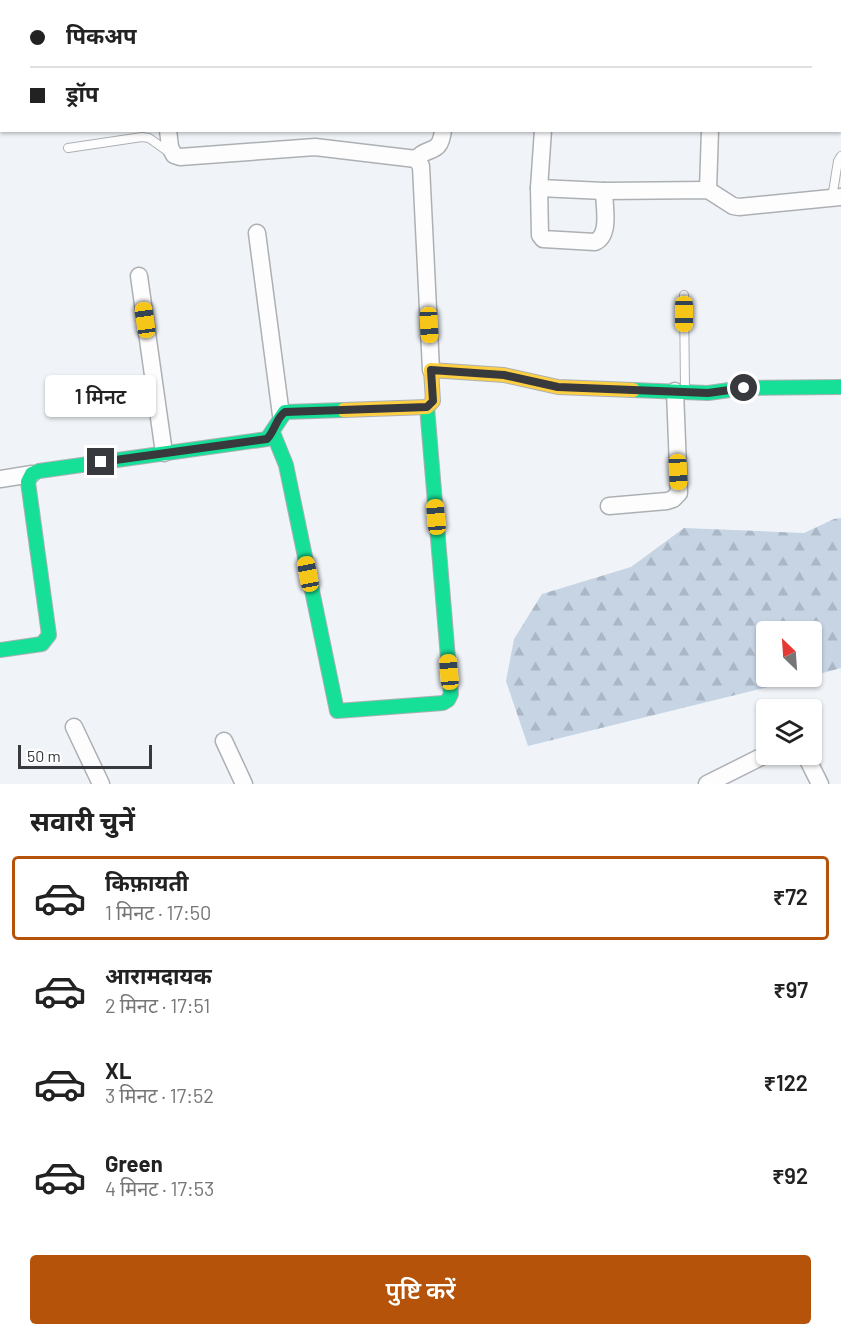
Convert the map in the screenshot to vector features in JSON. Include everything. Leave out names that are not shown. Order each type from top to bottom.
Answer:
[{"type":"street","points":[[168,132],[170,147],[174,155],[180,158],[315,147],[416,159],[423,153],[438,147],[443,132]]},
{"type":"street","points":[[543,132],[539,188],[540,235],[543,239],[596,242],[601,239],[605,233],[604,191]]},
{"type":"street","points":[[708,190],[710,132]]},
{"type":"street","points":[[281,415],[285,412],[427,407],[433,401],[421,166],[416,159]]},
{"type":"street","points":[[539,188],[604,191],[708,190],[733,206],[739,207],[837,197]]},
{"type":"street","points":[[0,479],[39,471],[267,439],[273,433],[281,415],[257,233]]},
{"type":"street","points":[[139,276],[164,453]]},
{"type":"street","points":[[431,370],[504,375],[558,387],[708,393],[744,388],[841,387]]},
{"type":"street","points":[[609,506],[667,501],[679,493],[680,392]]},
{"type":"street","points":[[273,433],[286,465],[332,694],[338,711],[443,703],[451,694],[427,407]]},
{"type":"street","points":[[0,650],[42,644],[49,635],[28,482],[32,474]]},
{"type":"street","points":[[74,727],[101,784]]},
{"type":"street","points":[[224,741],[244,784]]},
{"type":"street","points":[[707,784],[756,760]]},
{"type":"street","points":[[810,765],[820,784]]},
{"type":"lane","points":[[68,148],[142,137],[148,138],[174,155]]},
{"type":"lane","points":[[837,197],[838,161],[841,156]]},
{"type":"lane","points":[[680,392],[684,295]]},
{"type":"green space","points":[[841,518],[841,668],[822,673],[822,621],[756,621],[756,687],[768,687],[528,746],[506,681],[514,639],[542,594],[631,567],[684,528],[804,533]]},
{"type":"traffic: fast","points":[[633,390],[708,393],[744,388],[841,387]]},
{"type":"traffic: fast","points":[[273,433],[286,465],[337,711],[443,703],[451,694],[427,407]]},
{"type":"traffic: fast","points":[[0,650],[42,644],[49,635],[28,482],[32,474],[39,471],[267,439],[285,412],[344,410]]},
{"type":"traffic: slow","points":[[344,410],[427,407],[433,401],[431,370],[504,375],[558,387],[633,390]]},
{"type":"route","points":[[101,462],[267,439],[285,412],[427,407],[433,401],[431,370],[504,375],[558,387],[708,393],[744,388]]}]
